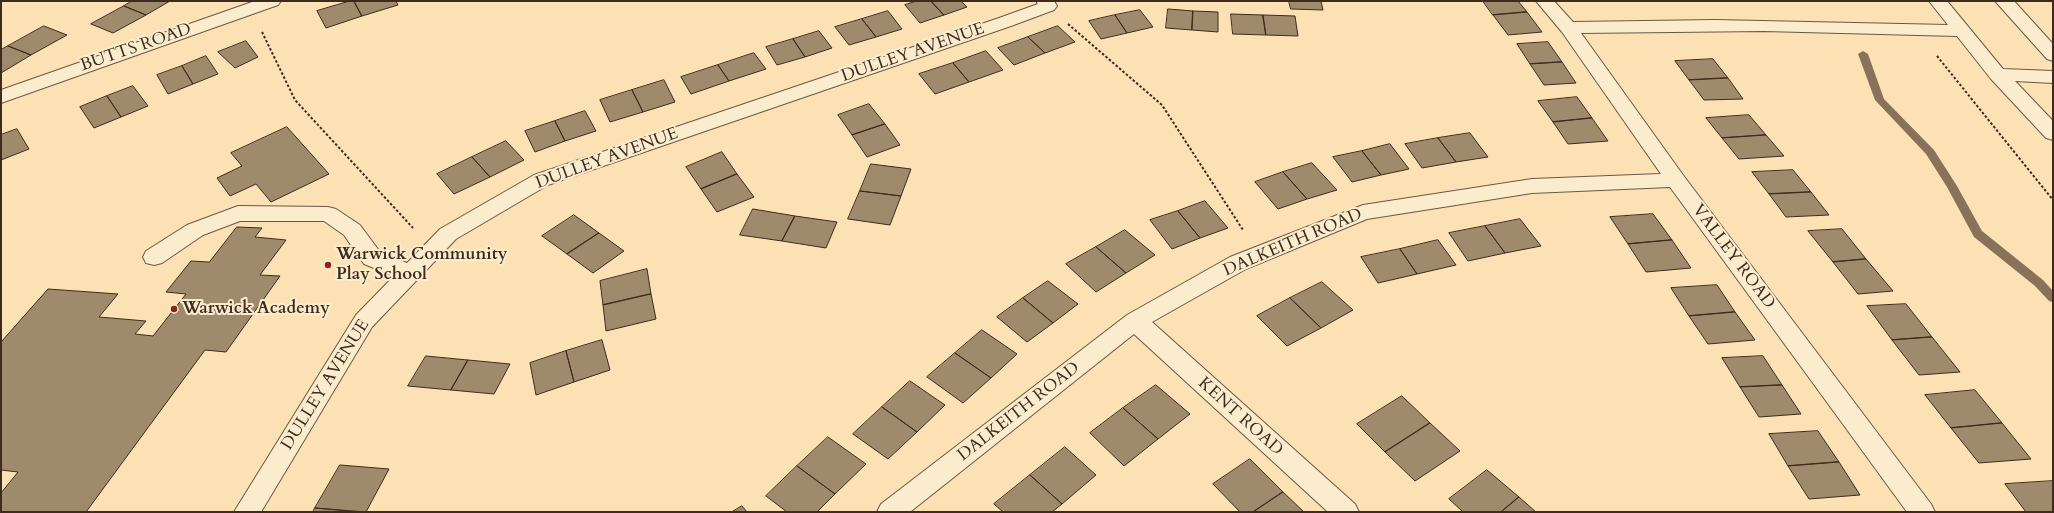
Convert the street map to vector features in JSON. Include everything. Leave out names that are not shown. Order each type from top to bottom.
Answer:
[{"type":"street","name":"BUTTS ROAD","points":[[1,97],[56,76],[272,1]]},
{"type":"street","name":"VALLEY ROAD","points":[[1545,1],[1568,28],[1676,180],[1922,512]]},
{"type":"street","points":[[1938,1],[1998,75],[2053,133]]},
{"type":"street","points":[[2004,1],[2053,55]]},
{"type":"street","name":"DULLEY AVENUE","points":[[247,512],[364,321],[448,234],[541,180],[1046,4]]},
{"type":"street","points":[[1568,28],[1621,26],[1805,25],[1961,31]]},
{"type":"street","points":[[1998,75],[2053,77]]},
{"type":"street","name":"DALKEITH ROAD","points":[[890,512],[1135,321],[1238,263],[1259,254],[1363,212],[1532,186],[1676,180]]},
{"type":"street","points":[[154,257],[195,230],[238,213],[328,214],[352,230],[372,258],[410,273]]},
{"type":"street","name":"KENT ROAD","points":[[1135,321],[1346,512]]},
{"type":"path","points":[[1046,4],[1162,105],[1259,254]]},
{"type":"path","points":[[251,8],[295,100],[433,250]]},
{"type":"path","points":[[1915,29],[2053,200]]},
{"type":"building","points":[[132,1],[170,1],[146,15],[124,6]]},
{"type":"building","points":[[354,1],[362,16],[326,28],[317,11]]},
{"type":"building","points":[[354,1],[396,1],[398,5],[362,16]]},
{"type":"building","points":[[917,1],[931,1],[944,15],[920,23],[905,5]]},
{"type":"building","points":[[931,1],[961,1],[967,7],[944,15]]},
{"type":"building","points":[[1289,1],[1321,1],[1323,10],[1291,9]]},
{"type":"building","points":[[1483,1],[1518,1],[1527,12],[1493,15]]},
{"type":"building","points":[[124,6],[146,15],[113,33],[91,24]]},
{"type":"building","points":[[1168,9],[1193,11],[1192,30],[1166,28]]},
{"type":"building","points":[[1140,10],[1153,27],[1127,33],[1115,15]]},
{"type":"building","points":[[888,11],[902,29],[876,37],[862,19]]},
{"type":"building","points":[[1193,11],[1218,12],[1218,32],[1192,30]]},
{"type":"building","points":[[1527,12],[1542,32],[1508,35],[1493,15]]},
{"type":"building","points":[[1231,14],[1263,15],[1266,35],[1233,34]]},
{"type":"building","points":[[1115,15],[1127,33],[1101,39],[1089,21]]},
{"type":"building","points":[[1263,15],[1295,16],[1298,36],[1266,35]]},
{"type":"building","points":[[862,19],[876,37],[849,45],[835,27]]},
{"type":"building","points":[[44,26],[67,35],[31,55],[8,46]]},
{"type":"building","points":[[1058,26],[1075,42],[1045,53],[1028,37]]},
{"type":"building","points":[[819,31],[832,48],[805,57],[793,39]]},
{"type":"building","points":[[1028,37],[1045,53],[1014,65],[998,48]]},
{"type":"building","points":[[793,39],[805,57],[777,65],[766,47]]},
{"type":"building","points":[[246,41],[258,57],[235,68],[218,52]]},
{"type":"building","points":[[1548,42],[1562,62],[1530,64],[1517,44]]},
{"type":"building","points":[[8,46],[31,55],[1,73],[1,50]]},
{"type":"building","points":[[986,51],[1003,70],[969,82],[953,63]]},
{"type":"building","points":[[754,53],[766,69],[729,81],[718,65]]},
{"type":"building","points":[[206,56],[218,74],[193,84],[182,66]]},
{"type":"building","points":[[1713,59],[1728,78],[1689,80],[1675,61]]},
{"type":"building","points":[[1562,62],[1576,83],[1544,85],[1530,64]]},
{"type":"building","points":[[953,63],[969,82],[935,94],[919,74]]},
{"type":"building","points":[[718,65],[729,81],[691,94],[681,77]]},
{"type":"building","points":[[182,66],[193,84],[168,94],[157,75]]},
{"type":"building","points":[[1728,78],[1743,99],[1704,100],[1689,80]]},
{"type":"building","points":[[664,80],[675,102],[643,112],[632,90]]},
{"type":"building","points":[[133,86],[148,106],[121,117],[107,96]]},
{"type":"building","points":[[632,90],[643,112],[610,122],[600,100]]},
{"type":"building","points":[[107,96],[121,117],[94,128],[80,107]]},
{"type":"building","points":[[1577,97],[1592,118],[1553,122],[1538,101]]},
{"type":"building","points":[[869,104],[885,124],[852,135],[838,115]]},
{"type":"building","points":[[585,111],[596,131],[565,141],[555,121]]},
{"type":"building","points":[[1749,115],[1766,135],[1722,138],[1706,118]]},
{"type":"building","points":[[1592,118],[1608,141],[1568,144],[1553,122]]},
{"type":"building","points":[[555,121],[565,141],[535,152],[525,131]]},
{"type":"building","points":[[885,124],[900,145],[867,157],[852,135]]},
{"type":"building","points":[[287,127],[329,174],[271,202],[256,184],[230,196],[217,178],[242,166],[231,153]]},
{"type":"building","points":[[17,129],[29,149],[1,160],[1,135]]},
{"type":"building","points":[[1470,133],[1488,157],[1456,162],[1438,138]]},
{"type":"building","points":[[1766,135],[1784,156],[1739,159],[1722,138]]},
{"type":"building","points":[[1438,138],[1456,162],[1422,168],[1405,144]]},
{"type":"building","points":[[506,141],[524,160],[490,177],[472,157]]},
{"type":"building","points":[[1390,144],[1409,169],[1381,175],[1362,151]]},
{"type":"building","points":[[1362,151],[1381,175],[1352,182],[1333,157]]},
{"type":"building","points":[[722,152],[737,174],[701,189],[686,167]]},
{"type":"building","points":[[472,157],[490,177],[454,194],[437,174]]},
{"type":"building","points":[[1312,163],[1337,190],[1307,199],[1283,172]]},
{"type":"building","points":[[871,164],[911,169],[901,196],[860,191]]},
{"type":"building","points":[[1793,170],[1811,192],[1769,194],[1752,172]]},
{"type":"building","points":[[1283,172],[1307,199],[1278,209],[1255,182]]},
{"type":"building","points":[[737,174],[754,197],[717,212],[701,189]]},
{"type":"building","points":[[860,191],[901,196],[890,225],[848,219]]},
{"type":"building","points":[[1811,192],[1829,215],[1786,217],[1769,194]]},
{"type":"building","points":[[1205,201],[1228,228],[1200,238],[1178,211]]},
{"type":"building","points":[[753,209],[795,216],[782,241],[740,235]]},
{"type":"building","points":[[1178,211],[1200,238],[1172,249],[1150,220]]},
{"type":"building","points":[[1653,214],[1672,240],[1628,244],[1610,217]]},
{"type":"building","points":[[574,215],[599,233],[567,254],[542,236]]},
{"type":"building","points":[[795,216],[837,222],[826,248],[782,241]]},
{"type":"building","points":[[1520,219],[1541,246],[1505,253],[1485,226]]},
{"type":"building","points":[[1485,226],[1505,253],[1468,261],[1449,233]]},
{"type":"building","points":[[237,227],[262,228],[255,237],[286,240],[260,275],[280,276],[226,352],[205,350],[86,512],[1,512],[1,493],[18,472],[1,470],[1,342],[48,289],[118,294],[99,317],[146,321],[135,334],[153,336],[186,294],[166,292],[191,261],[209,262]]},
{"type":"building","points":[[1842,229],[1866,259],[1833,262],[1808,231]]},
{"type":"building","points":[[1125,230],[1155,255],[1126,273],[1096,247]]},
{"type":"building","points":[[599,233],[624,251],[593,273],[567,254]]},
{"type":"building","points":[[1438,240],[1456,265],[1417,274],[1400,249]]},
{"type":"building","points":[[1672,240],[1691,268],[1646,272],[1628,244]]},
{"type":"building","points":[[1096,247],[1126,273],[1096,292],[1066,264]]},
{"type":"building","points":[[1400,249],[1417,274],[1378,283],[1361,257]]},
{"type":"building","points":[[1866,259],[1893,291],[1858,294],[1833,262]]},
{"type":"building","points":[[647,269],[651,294],[603,305],[600,281]]},
{"type":"building","points":[[1048,281],[1078,304],[1053,323],[1023,298]]},
{"type":"building","points":[[1322,282],[1353,310],[1321,328],[1290,298]]},
{"type":"building","points":[[1717,285],[1735,312],[1689,316],[1671,288]]},
{"type":"building","points":[[651,294],[656,319],[606,331],[603,305]]},
{"type":"building","points":[[1023,298],[1053,323],[1027,342],[997,317]]},
{"type":"building","points":[[1290,298],[1321,328],[1287,346],[1257,316]]},
{"type":"building","points":[[1906,304],[1932,337],[1892,340],[1867,306]]},
{"type":"building","points":[[1735,312],[1755,340],[1708,344],[1689,316]]},
{"type":"building","points":[[982,330],[1017,354],[991,378],[955,353]]},
{"type":"building","points":[[1932,337],[1960,372],[1919,375],[1892,340]]},
{"type":"building","points":[[602,340],[610,370],[574,382],[566,351]]},
{"type":"building","points":[[566,351],[574,382],[536,395],[530,363]]},
{"type":"building","points":[[955,353],[991,378],[963,403],[927,377]]},
{"type":"building","points":[[426,356],[468,360],[451,390],[408,386]]},
{"type":"building","points":[[1763,356],[1782,385],[1740,387],[1722,358]]},
{"type":"building","points":[[468,360],[510,364],[494,394],[451,390]]},
{"type":"building","points":[[910,381],[945,405],[917,432],[882,407]]},
{"type":"building","points":[[1156,385],[1190,414],[1158,439],[1123,408]]},
{"type":"building","points":[[1782,385],[1801,414],[1759,417],[1740,387]]},
{"type":"building","points":[[1975,390],[2002,423],[1951,428],[1925,395]]},
{"type":"building","points":[[1402,396],[1430,423],[1385,452],[1357,424]]},
{"type":"building","points":[[882,407],[917,432],[888,459],[853,434]]},
{"type":"building","points":[[1123,408],[1158,439],[1124,466],[1090,433]]},
{"type":"building","points":[[1430,423],[1460,451],[1415,481],[1385,452]]},
{"type":"building","points":[[2002,423],[2031,459],[1979,463],[1951,428]]},
{"type":"building","points":[[1818,431],[1839,462],[1788,466],[1769,434]]},
{"type":"building","points":[[828,437],[866,464],[835,494],[797,466]]},
{"type":"building","points":[[1065,447],[1096,475],[1062,504],[1030,475]]},
{"type":"building","points":[[1250,459],[1283,492],[1253,512],[1240,512],[1213,484]]},
{"type":"building","points":[[1839,462],[1860,495],[1809,499],[1788,466]]},
{"type":"building","points":[[340,465],[389,469],[366,512],[315,508]]},
{"type":"building","points":[[797,466],[835,494],[817,512],[787,512],[766,496]]},
{"type":"building","points":[[1487,470],[1519,497],[1501,512],[1463,512],[1449,499]]},
{"type":"building","points":[[1030,475],[1062,504],[1052,512],[1003,512],[994,504]]},
{"type":"building","points":[[2053,481],[2053,512],[2026,512],[2005,484]]},
{"type":"building","points":[[1283,492],[1304,512],[1253,512]]},
{"type":"building","points":[[1519,497],[1536,512],[1501,512]]},
{"type":"building","points":[[742,506],[747,512],[732,512]]},
{"type":"building","points":[[315,508],[360,512],[313,512]]},
{"type":"waterway","points":[[1863,54],[1880,100],[1930,152],[1952,186],[1978,234],[2039,283],[2053,298]]},
{"type":"place","name":"Warwick Community Play School","points":[[328,265]]},
{"type":"place","name":"Warwick Academy","points":[[174,309]]}]
